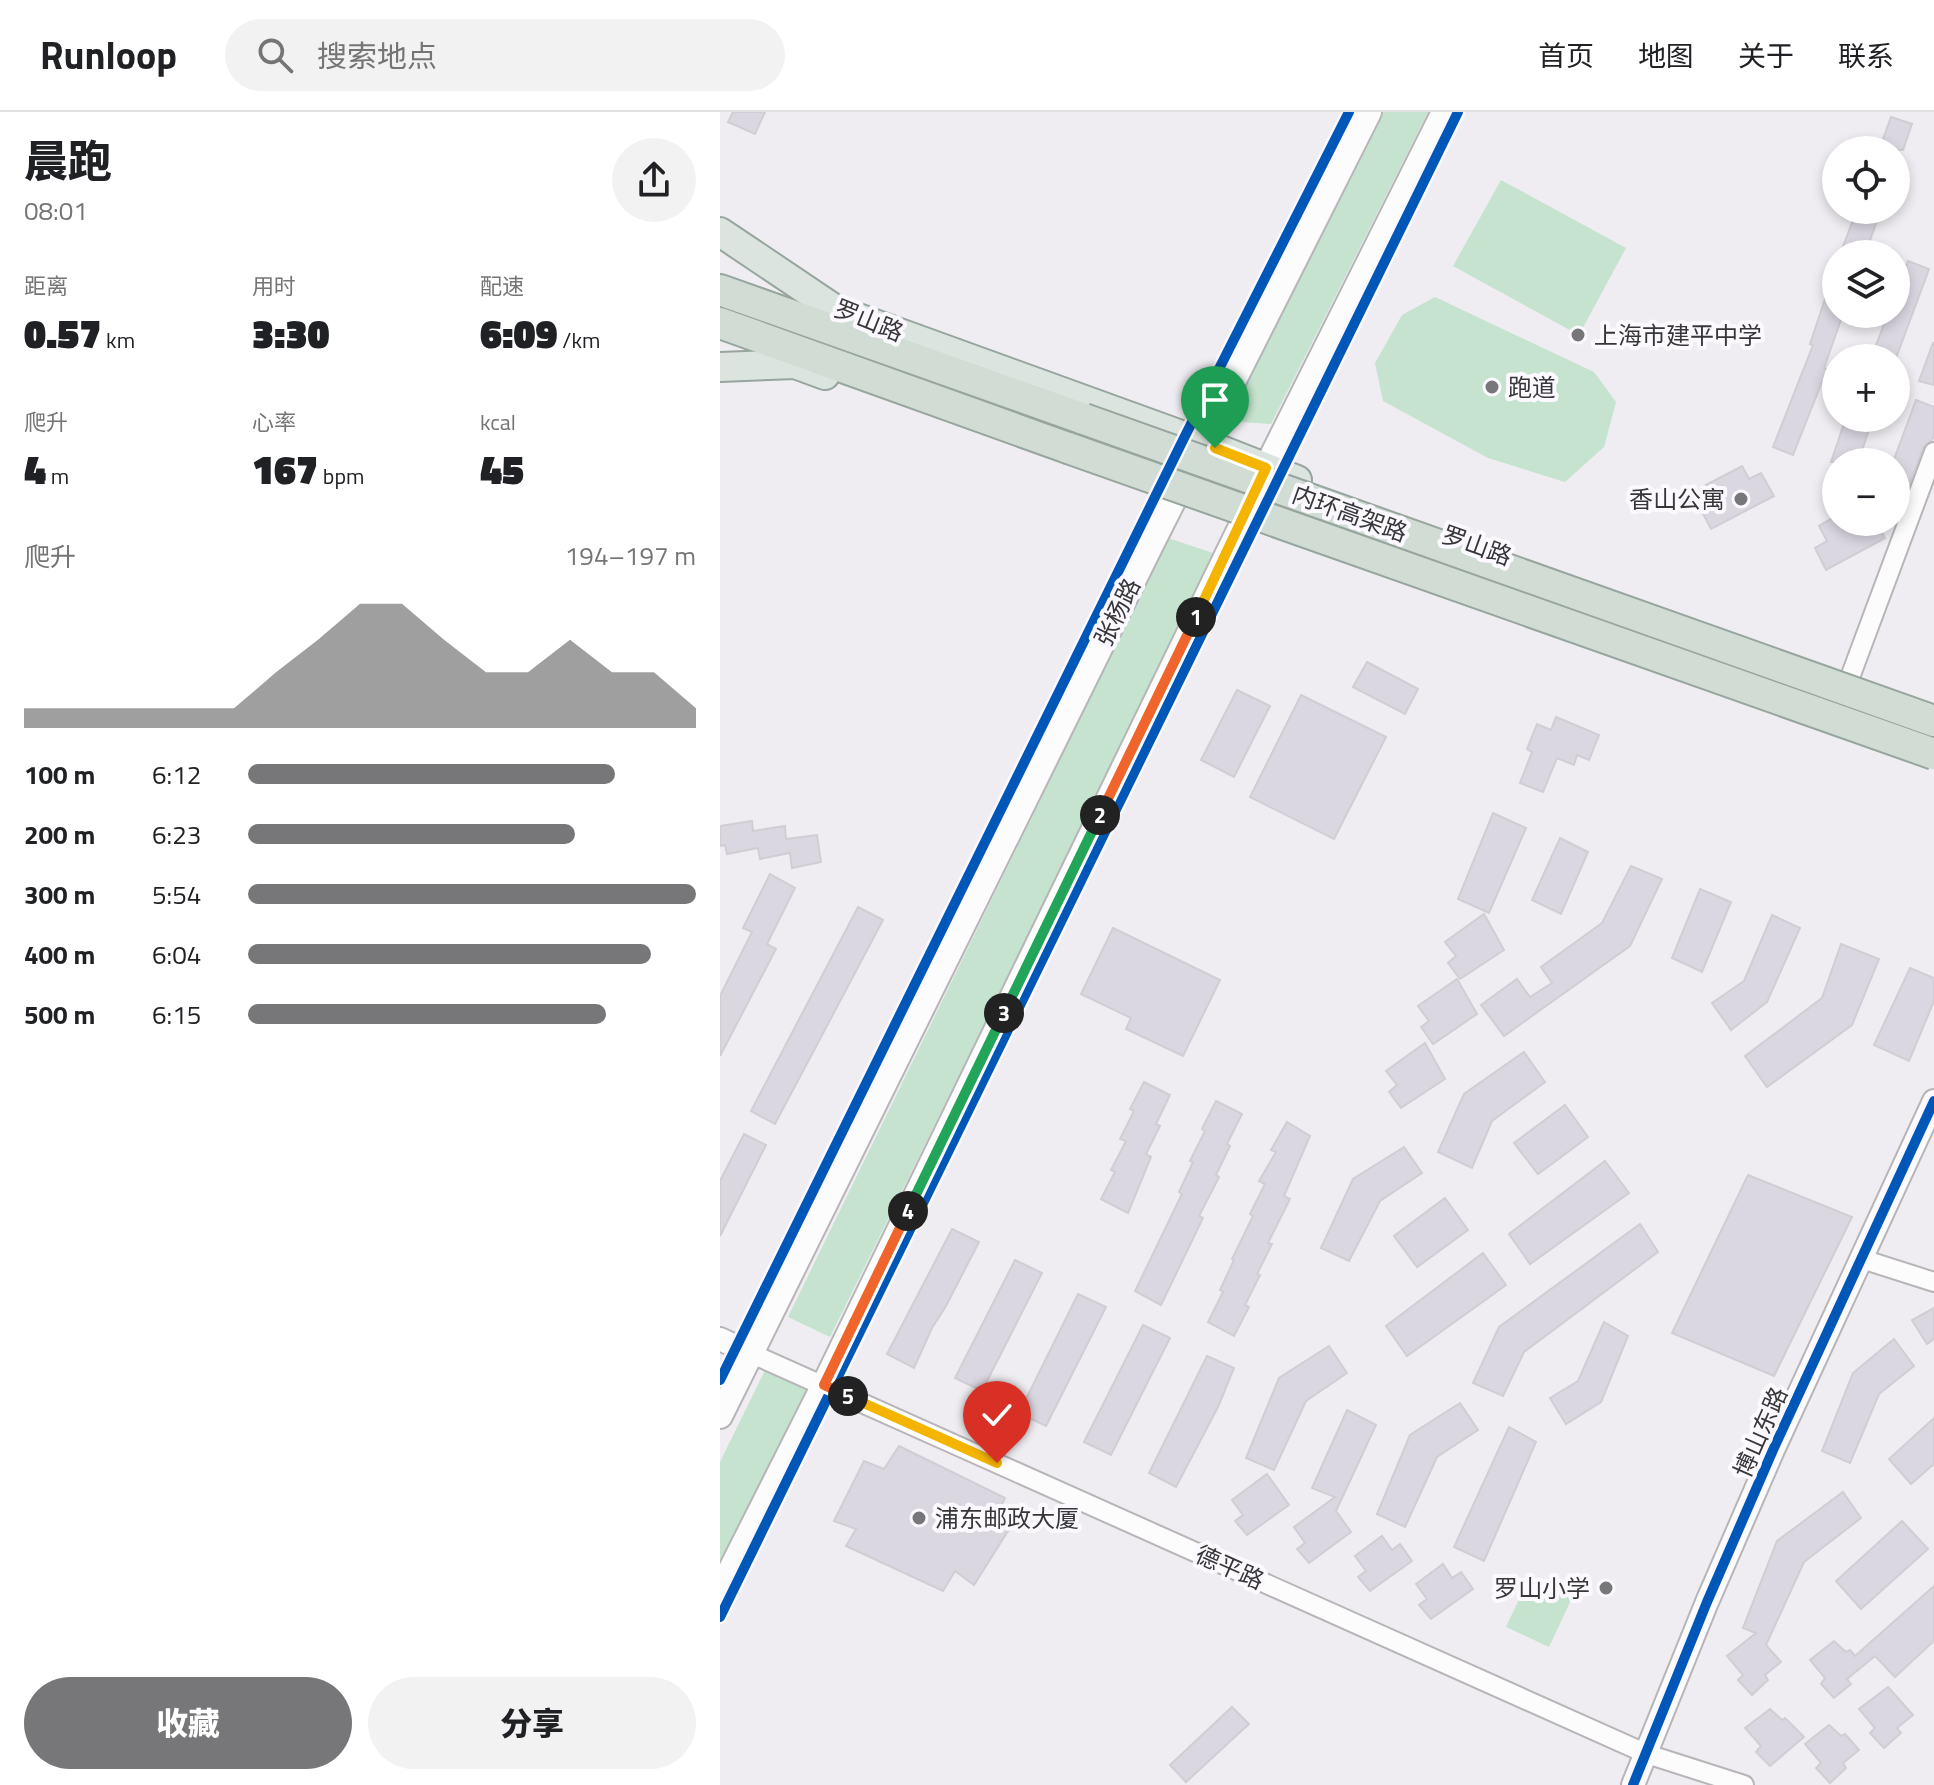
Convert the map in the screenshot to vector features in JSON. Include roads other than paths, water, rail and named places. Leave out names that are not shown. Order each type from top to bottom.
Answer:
[{"type":"highway","name":"内环高架路","points":[[720,290],[1934,721]]},
{"type":"highway","name":"内环高架路","points":[[720,323],[1934,754]]},
{"type":"main road","name":"张杨路","points":[[720,1416],[1369,112]]},
{"type":"main road","points":[[720,1591],[824,1385],[1245,518],[1266,468],[1444,112]]},
{"type":"main road","name":"罗山路","points":[[720,232],[836,310],[1934,711]]},
{"type":"main road","points":[[720,367],[795,364],[1177,494],[1934,762]]},
{"type":"street","points":[[1849,680],[1934,452]]},
{"type":"street","name":"博山东路","points":[[1633,1785],[1755,1491],[1934,1101]]},
{"type":"street","points":[[1862,1259],[1934,1282]]},
{"type":"street","name":"德平路","points":[[720,1339],[1647,1754],[1744,1785]]},
{"type":"place","name":"上海市建平中学","points":[[1578,335]]},
{"type":"place","name":"跑道","points":[[1492,387]]},
{"type":"place","name":"香山公寓","points":[[1741,499]]},
{"type":"place","name":"浦东邮政大厦","points":[[919,1518]]},
{"type":"place","name":"罗山小学","points":[[1606,1588]]}]
